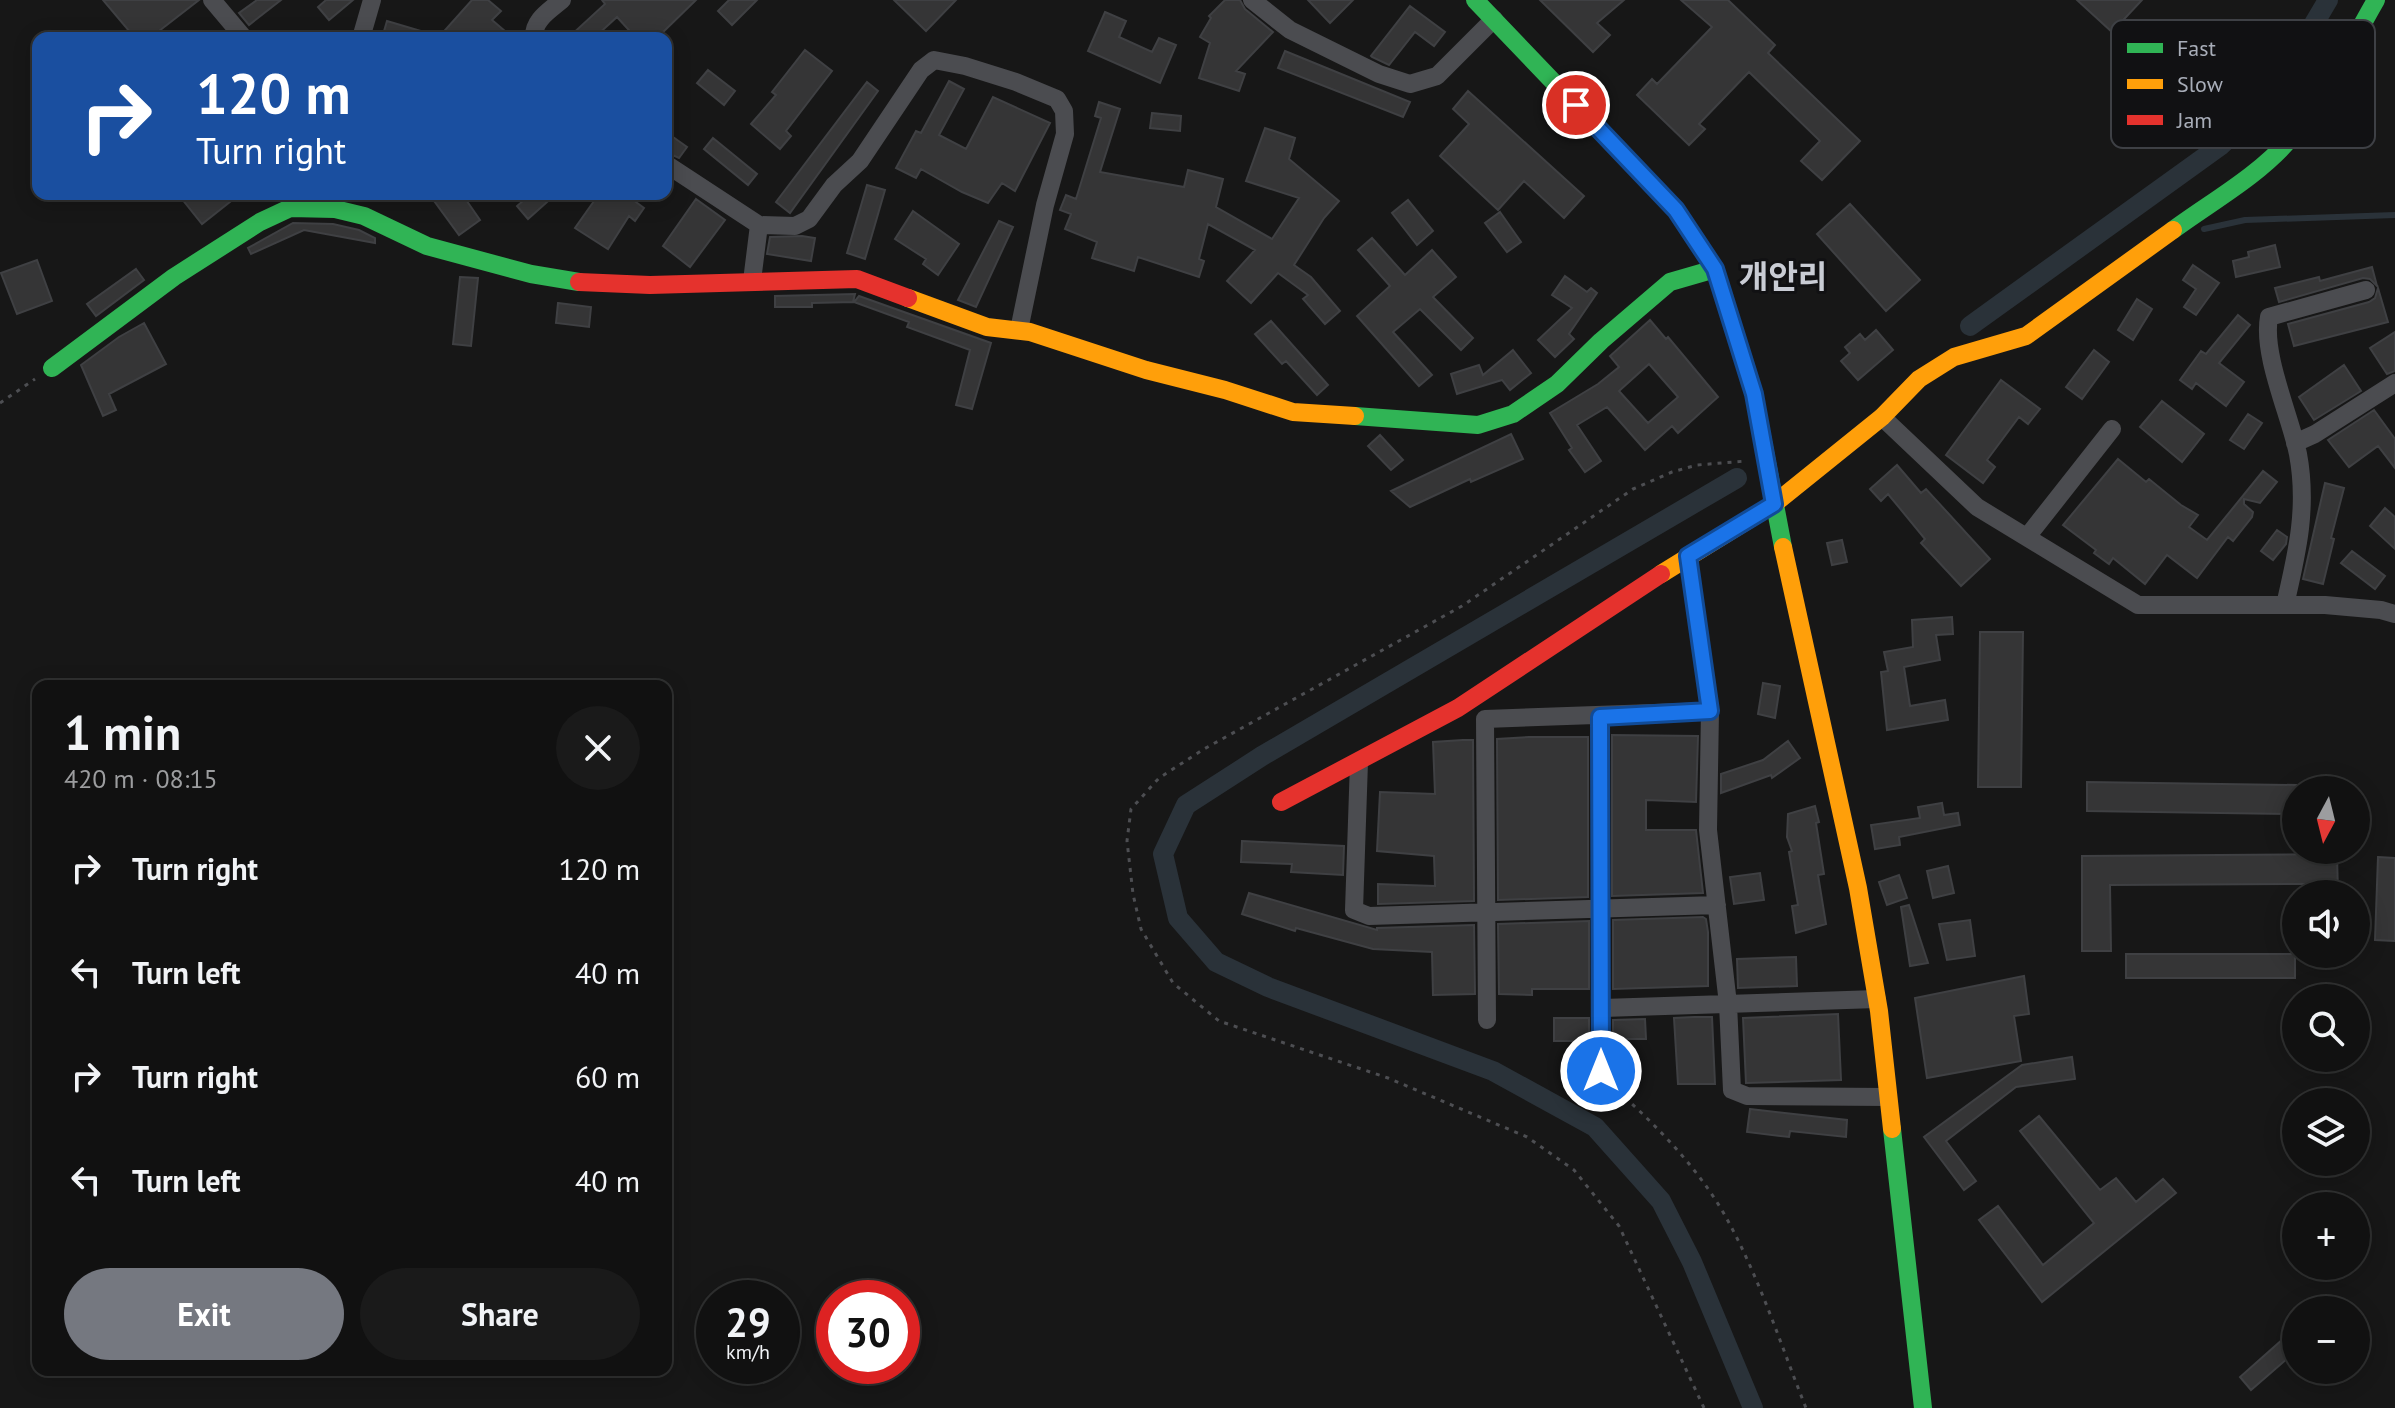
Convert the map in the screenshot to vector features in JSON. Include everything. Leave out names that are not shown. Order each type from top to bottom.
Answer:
[{"type":"street","points":[[212,0],[239,32]]},
{"type":"street","points":[[363,32],[372,0]]},
{"type":"street","points":[[533,32],[539,20],[562,0]]},
{"type":"street","points":[[1252,0],[1290,30],[1379,74],[1410,84],[1437,76],[1494,19]]},
{"type":"street","points":[[1475,0],[1676,210],[1715,269],[1754,394],[1774,504],[1858,888],[1877,999],[1923,1408]]},
{"type":"street","points":[[2364,20],[2376,0]]},
{"type":"street","points":[[672,168],[759,225],[795,226],[809,219],[834,185],[860,161],[921,70],[934,60],[965,66],[1057,99],[1064,111],[1065,134],[1045,205],[1019,330]]},
{"type":"street","points":[[1281,802],[1458,708],[1688,556],[1774,504],[1882,417],[1919,379],[1954,357],[2026,336],[2255,171],[2280,148]]},
{"type":"street","points":[[52,368],[174,277],[260,222],[290,208],[332,201],[427,246],[558,278],[585,283],[650,285],[857,279],[987,327],[1019,330],[1293,412],[1478,425],[1513,414],[1557,384],[1601,341],[1670,282],[1715,269]]},
{"type":"street","points":[[752,281],[759,225]]},
{"type":"street","points":[[2285,605],[2304,509],[2295,443],[2268,342],[2269,317],[2366,290]]},
{"type":"street","points":[[2295,443],[2315,434],[2395,383]]},
{"type":"street","points":[[1882,417],[1977,507],[2138,605],[2285,605],[2381,610],[2395,614]]},
{"type":"street","points":[[2027,537],[2112,429]]},
{"type":"street","points":[[1688,556],[1710,711],[1708,830],[1728,1004],[1732,1090],[1747,1096],[1888,1097]]},
{"type":"street","points":[[1487,1020],[1485,719],[1710,711]]},
{"type":"street","points":[[1600,717],[1606,1077]]},
{"type":"street","points":[[1359,762],[1354,910],[1369,916],[1717,905]]},
{"type":"street","points":[[1603,1008],[1877,999]]},
{"type":"path","points":[[0,403],[52,368]]},
{"type":"path","points":[[1704,1408],[1619,1226],[1574,1170],[1527,1137],[1388,1078],[1219,1021],[1173,983],[1141,929],[1133,894],[1127,841],[1131,809],[1159,778],[1204,749],[1462,606],[1633,489],[1697,465],[1744,463],[1765,454]]},
{"type":"path","points":[[1606,1077],[1690,1165],[1722,1211],[1746,1259],[1806,1408]]},
{"type":"building","points":[[103,0],[199,0],[158,32],[130,32]]},
{"type":"building","points":[[257,0],[281,0],[249,25],[239,13]]},
{"type":"building","points":[[326,0],[353,0],[329,20],[318,7]]},
{"type":"building","points":[[472,0],[488,0],[501,11],[492,20],[506,32],[443,32]]},
{"type":"building","points":[[602,0],[696,0],[663,32],[631,32],[617,17],[601,32],[575,32],[605,4]]},
{"type":"building","points":[[729,0],[757,0],[732,25],[718,11]]},
{"type":"building","points":[[894,0],[956,0],[926,31]]},
{"type":"building","points":[[1225,0],[1240,0],[1245,9],[1273,32],[1236,71],[1245,74],[1239,91],[1199,78],[1210,43],[1200,37],[1211,18],[1209,16]]},
{"type":"building","points":[[1308,0],[1353,0],[1330,23]]},
{"type":"building","points":[[1540,0],[1624,0],[1597,23],[1610,35],[1593,52]]},
{"type":"building","points":[[1681,0],[1728,0],[1775,45],[1768,53],[1860,141],[1822,180],[1801,161],[1820,141],[1749,72],[1699,124],[1705,129],[1689,145],[1637,95],[1652,79],[1657,84],[1712,27]]},
{"type":"building","points":[[2077,0],[2142,0],[2123,20],[2111,20],[2111,31]]},
{"type":"building","points":[[1410,6],[1445,32],[1434,46],[1415,32],[1389,65],[1372,57],[1371,56]]},
{"type":"building","points":[[1105,12],[1126,21],[1119,37],[1152,52],[1159,38],[1176,45],[1160,83],[1088,51]]},
{"type":"building","points":[[387,21],[424,32],[384,32]]},
{"type":"building","points":[[805,50],[832,71],[786,131],[791,136],[780,149],[751,124],[776,95],[772,92]]},
{"type":"building","points":[[1285,51],[1410,102],[1403,117],[1278,68]]},
{"type":"building","points":[[708,70],[735,91],[724,105],[697,83]]},
{"type":"building","points":[[949,81],[964,89],[939,135],[966,149],[993,97],[1050,123],[1015,191],[1002,183],[988,203],[921,169],[916,178],[896,168],[916,131],[921,133]]},
{"type":"building","points":[[867,82],[878,91],[790,213],[776,202]]},
{"type":"building","points":[[1468,91],[1584,196],[1564,218],[1524,181],[1498,210],[1440,156],[1469,124],[1453,109]]},
{"type":"building","points":[[1099,102],[1120,109],[1100,172],[1184,187],[1188,170],[1223,179],[1216,207],[1272,239],[1299,198],[1246,181],[1265,128],[1295,138],[1289,159],[1339,201],[1324,218],[1294,265],[1311,277],[1340,311],[1325,324],[1303,299],[1308,295],[1278,273],[1251,303],[1227,281],[1255,250],[1208,224],[1199,259],[1204,261],[1199,277],[1138,257],[1134,271],[1092,258],[1097,242],[1065,229],[1071,214],[1060,210],[1066,195],[1076,199],[1101,118],[1095,116]]},
{"type":"building","points":[[1152,113],[1181,116],[1180,131],[1150,128]]},
{"type":"building","points":[[672,136],[687,147],[679,158],[672,155]]},
{"type":"building","points":[[713,138],[757,174],[748,185],[704,149]]},
{"type":"building","points":[[867,185],[885,190],[865,259],[847,253]]},
{"type":"building","points":[[696,199],[725,220],[690,267],[663,246]]},
{"type":"building","points":[[183,200],[232,200],[202,224]]},
{"type":"building","points":[[433,200],[466,200],[480,220],[459,235]]},
{"type":"building","points":[[524,200],[549,200],[528,219],[517,206]]},
{"type":"building","points":[[595,200],[633,200],[644,208],[635,221],[629,216],[608,249],[575,228]]},
{"type":"building","points":[[1408,200],[1433,231],[1417,245],[1392,213]]},
{"type":"building","points":[[1850,204],[1920,280],[1886,311],[1817,234]]},
{"type":"building","points":[[913,211],[959,244],[938,275],[923,264],[926,259],[895,239]]},
{"type":"building","points":[[1500,212],[1521,242],[1507,252],[1485,223]]},
{"type":"building","points":[[999,221],[1013,227],[976,307],[958,300]]},
{"type":"building","points":[[293,223],[333,224],[359,230],[375,238],[375,243],[304,230],[251,254],[248,248]]},
{"type":"building","points":[[770,237],[815,238],[811,261],[767,254]]},
{"type":"building","points":[[1372,238],[1405,275],[1432,250],[1456,277],[1433,297],[1473,338],[1461,350],[1420,309],[1393,332],[1432,375],[1419,386],[1357,316],[1390,286],[1358,250]]},
{"type":"building","points":[[2275,245],[2280,267],[2236,277],[2233,261],[2249,257],[2248,252]]},
{"type":"building","points":[[37,260],[52,301],[17,314],[1,273]]},
{"type":"building","points":[[2193,265],[2219,283],[2196,315],[2184,307],[2196,289],[2183,280]]},
{"type":"building","points":[[2372,267],[2377,286],[2370,279],[2363,278],[2279,302],[2275,288],[2319,277],[2320,281]]},
{"type":"building","points":[[136,269],[144,280],[96,316],[87,304]]},
{"type":"building","points":[[1565,276],[1587,292],[1591,288],[1597,293],[1569,334],[1574,339],[1555,357],[1538,340],[1572,308],[1552,295]]},
{"type":"building","points":[[460,277],[478,278],[471,346],[453,344]]},
{"type":"building","points":[[2378,288],[2388,322],[2294,346],[2288,324],[2369,302],[2375,298]]},
{"type":"building","points":[[855,294],[853,302],[775,307],[775,296]]},
{"type":"building","points":[[859,296],[991,343],[972,409],[956,405],[970,350],[907,327],[909,322],[854,302]]},
{"type":"building","points":[[2137,299],[2152,309],[2133,340],[2118,330]]},
{"type":"building","points":[[558,303],[591,307],[589,327],[556,323]]},
{"type":"building","points":[[2238,315],[2250,325],[2219,363],[2244,382],[2226,406],[2196,383],[2192,389],[2180,380],[2201,351],[2206,354]]},
{"type":"building","points":[[1650,320],[1718,397],[1678,433],[1672,426],[1645,450],[1607,407],[1577,425],[1601,461],[1585,472],[1569,450],[1572,448],[1550,413],[1598,384],[1619,367],[1610,356]],"holes":[[[1649,364],[1678,397],[1648,423],[1619,391]]]},
{"type":"building","points":[[1271,321],[1328,385],[1317,395],[1286,361],[1282,364],[1255,334]]},
{"type":"building","points":[[144,323],[166,364],[109,394],[116,410],[103,416],[81,365]]},
{"type":"building","points":[[1876,330],[1893,350],[1858,380],[1841,361],[1850,353],[1845,347],[1860,334],[1865,340]]},
{"type":"building","points":[[2395,332],[2395,371],[2387,374],[2370,348]]},
{"type":"building","points":[[1513,350],[1531,373],[1510,390],[1502,380],[1457,394],[1451,374],[1479,365],[1483,375]]},
{"type":"building","points":[[2094,350],[2109,362],[2082,399],[2066,387]]},
{"type":"building","points":[[2344,365],[2361,391],[2314,420],[2299,397]]},
{"type":"building","points":[[2001,380],[2040,409],[2028,424],[2019,417],[1987,460],[1995,467],[1983,483],[1946,455]]},
{"type":"building","points":[[2162,401],[2204,434],[2182,462],[2140,427]]},
{"type":"building","points":[[2374,410],[2395,439],[2395,468],[2378,446],[2349,467],[2328,440]]},
{"type":"building","points":[[2248,414],[2262,423],[2244,449],[2230,440]]},
{"type":"building","points":[[1511,434],[1523,459],[1410,507],[1391,491]]},
{"type":"building","points":[[1380,435],[1403,460],[1391,470],[1368,446]]},
{"type":"building","points":[[2118,459],[2146,482],[2149,479],[2198,515],[2189,527],[2207,540],[2263,471],[2277,482],[2260,503],[2244,499],[2244,504],[2253,512],[2252,517],[2233,541],[2228,537],[2197,578],[2167,555],[2145,584],[2113,558],[2109,564],[2063,525]]},
{"type":"building","points":[[1897,465],[1921,493],[1926,489],[1990,559],[1961,586],[1921,543],[1925,539],[1888,494],[1881,501],[1870,489]]},
{"type":"building","points":[[2325,483],[2344,488],[2323,584],[2303,579]]},
{"type":"building","points":[[2385,508],[2395,517],[2395,549],[2370,526]]},
{"type":"building","points":[[2277,530],[2287,537],[2286,544],[2273,560],[2261,551]]},
{"type":"building","points":[[1842,540],[1847,562],[1832,565],[1827,543]]},
{"type":"building","points":[[2352,551],[2385,576],[2375,589],[2341,563]]},
{"type":"building","points":[[1952,617],[1953,634],[1936,635],[1940,660],[1904,667],[1910,706],[1945,700],[1948,720],[1887,730],[1881,672],[1888,671],[1884,652],[1913,647],[1912,620]]},
{"type":"building","points":[[1980,632],[2023,632],[2021,787],[1978,787]]},
{"type":"building","points":[[1763,683],[1780,686],[1775,718],[1758,714]]},
{"type":"building","points":[[1612,735],[1698,736],[1696,802],[1646,800],[1646,830],[1696,830],[1703,893],[1612,896]]},
{"type":"building","points":[[1588,737],[1588,897],[1498,900],[1497,739]]},
{"type":"building","points":[[1473,740],[1474,901],[1378,904],[1378,884],[1435,886],[1434,856],[1377,851],[1380,792],[1435,794],[1433,742]]},
{"type":"building","points":[[1788,741],[1800,758],[1772,778],[1771,775],[1721,793],[1721,774],[1763,760]]},
{"type":"building","points":[[2087,782],[2282,785],[2282,814],[2087,811]]},
{"type":"building","points":[[1942,803],[1944,815],[1958,813],[1960,825],[1899,837],[1900,845],[1875,849],[1871,825],[1920,818],[1918,807]]},
{"type":"building","points":[[1815,806],[1824,874],[1818,875],[1826,924],[1796,933],[1792,906],[1798,905],[1789,852],[1792,851],[1787,837],[1788,814]]},
{"type":"building","points":[[1242,841],[1344,846],[1343,875],[1291,872],[1292,864],[1241,862]]},
{"type":"building","points":[[2282,854],[2282,864],[2337,864],[2338,880],[2282,880],[2282,884],[2110,885],[2111,951],[2082,951],[2082,856]]},
{"type":"building","points":[[2378,857],[2395,858],[2395,941],[2375,940]]},
{"type":"building","points":[[1948,866],[1954,893],[1933,898],[1927,871]]},
{"type":"building","points":[[1760,873],[1764,900],[1734,904],[1730,877]]},
{"type":"building","points":[[1899,875],[1907,898],[1887,905],[1879,882]]},
{"type":"building","points":[[1249,893],[1377,930],[1474,925],[1475,994],[1433,995],[1432,952],[1373,949],[1296,928],[1295,931],[1242,914]]},
{"type":"building","points":[[1909,905],[1928,963],[1910,966],[1901,907]]},
{"type":"building","points":[[1703,917],[1708,932],[1708,986],[1613,989],[1613,920]]},
{"type":"building","points":[[1970,920],[1975,956],[1947,960],[1939,924]]},
{"type":"building","points":[[1589,921],[1589,989],[1532,989],[1532,995],[1499,994],[1498,924]]},
{"type":"building","points":[[2126,954],[2282,954],[2282,968],[2295,968],[2295,978],[2126,978]]},
{"type":"building","points":[[1796,957],[1797,986],[1738,988],[1737,959]]},
{"type":"building","points":[[2024,976],[2029,1014],[2014,1016],[2021,1061],[1927,1078],[1915,998]]},
{"type":"building","points":[[1838,1014],[1841,1080],[1746,1083],[1743,1018]]},
{"type":"building","points":[[1712,1017],[1715,1084],[1678,1084],[1674,1018]]},
{"type":"building","points":[[1554,1018],[1589,1018],[1589,1041],[1554,1041]]},
{"type":"building","points":[[1645,1019],[1646,1039],[1613,1039],[1613,1020]]},
{"type":"building","points":[[2072,1057],[2075,1079],[2016,1087],[1946,1141],[1976,1181],[1964,1190],[1924,1137],[2022,1065]]},
{"type":"building","points":[[1750,1109],[1847,1120],[1846,1137],[1790,1131],[1789,1137],[1747,1132]]},
{"type":"building","points":[[2039,1116],[2100,1190],[2116,1178],[2136,1202],[2163,1179],[2176,1193],[2042,1302],[1979,1220],[1998,1206],[2043,1265],[2094,1223],[2020,1131]]},
{"type":"building","points":[[2282,1340],[2282,1363],[2251,1390],[2240,1377]]},
{"type":"waterway","points":[[2316,20],[2328,0]]},
{"type":"waterway","points":[[1970,326],[2217,148]]},
{"type":"waterway","points":[[2204,229],[2245,220],[2395,215]]},
{"type":"waterway","points":[[1737,478],[1262,756],[1186,805],[1163,854],[1178,918],[1216,962],[1268,987],[1493,1071],[1595,1127],[1661,1201],[1692,1262],[1753,1408]]},
{"type":"traffic: fast","points":[[1475,0],[1676,210],[1715,269],[1754,394],[1783,547]]},
{"type":"traffic: fast","points":[[2365,20],[2376,0]]},
{"type":"traffic: fast","points":[[2173,230],[2249,177],[2282,148]]},
{"type":"traffic: fast","points":[[52,368],[174,277],[260,222],[290,208],[335,209],[364,216],[427,246],[531,274],[579,282]]},
{"type":"traffic: fast","points":[[1355,416],[1478,425],[1513,414],[1557,384],[1601,341],[1670,282],[1715,269]]},
{"type":"traffic: fast","points":[[1892,1129],[1923,1408]]},
{"type":"traffic: slow","points":[[1661,574],[1774,504],[1882,417],[1919,379],[1954,357],[2026,336],[2173,230]]},
{"type":"traffic: slow","points":[[908,298],[987,327],[1030,332],[1146,370],[1225,390],[1293,412],[1355,416]]},
{"type":"traffic: slow","points":[[1783,547],[1858,888],[1879,1011],[1892,1129]]},
{"type":"traffic: jam","points":[[579,282],[650,285],[857,279],[908,298]]},
{"type":"traffic: jam","points":[[1281,802],[1458,708],[1661,574]]},
{"type":"district","name":"개안리","points":[[1783,277]]},
{"type":"route","points":[[1576,105],[1676,210],[1715,269],[1754,394],[1774,504],[1688,556],[1710,711],[1600,717],[1601,1071]]}]
